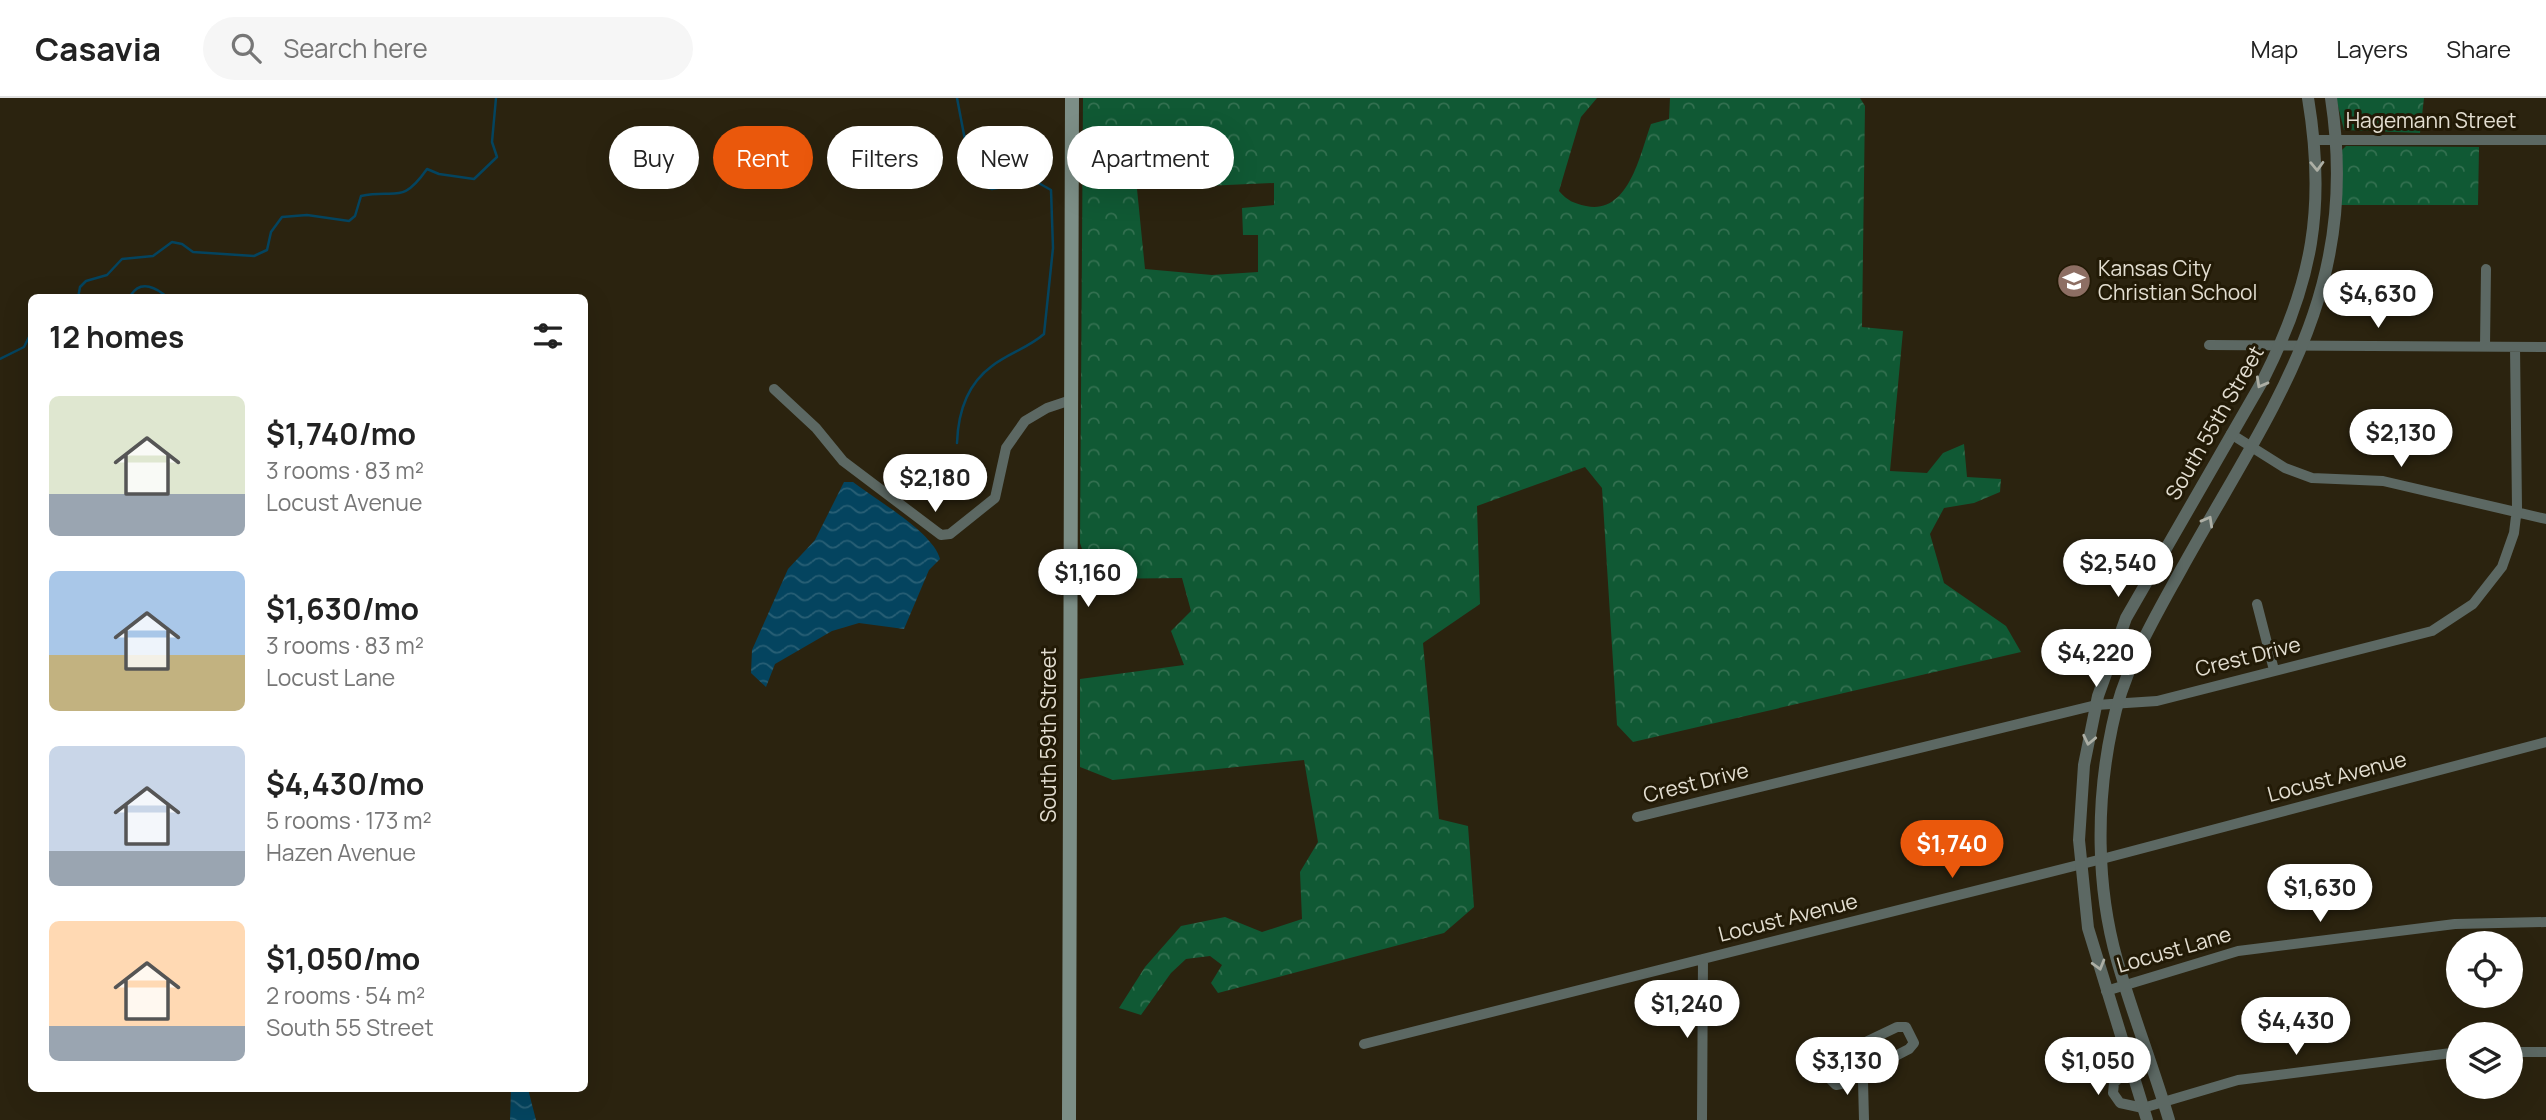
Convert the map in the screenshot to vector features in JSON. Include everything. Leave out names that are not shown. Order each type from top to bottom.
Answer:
[{"type":"main road","name":"South 59th Street","points":[[1069,1120],[1072,98]]},
{"type":"street","name":"South 55th Street","points":[[2145,1114],[2088,928],[2079,840],[2084,765],[2096,705],[2126,618],[2280,346],[2301,290],[2314,234],[2317,176],[2315,140],[2308,98]]},
{"type":"street","name":"South 55th Street","points":[[2169,1120],[2107,915],[2101,829],[2108,753],[2119,704],[2142,640],[2304,346],[2320,298],[2333,239],[2338,188],[2337,139],[2330,98]]},
{"type":"street","name":"Hagemann Street","points":[[2315,140],[2546,140]]},
{"type":"street","points":[[2485,346],[2486,269]]},
{"type":"street","points":[[2209,345],[2546,347]]},
{"type":"street","name":"Crest Drive","points":[[1637,817],[2096,705],[2157,701],[2432,631],[2473,604],[2502,566],[2514,533],[2515,347]]},
{"type":"street","points":[[774,389],[816,428],[843,461],[941,536],[950,534],[995,498],[1006,449],[1025,421],[1047,408],[1071,400]]},
{"type":"street","points":[[2231,434],[2249,448],[2312,478],[2383,481],[2546,519]]},
{"type":"street","points":[[2257,604],[2274,670]]},
{"type":"street","name":"Locust Avenue","points":[[1364,1044],[2102,859],[2546,742]]},
{"type":"street","name":"Locust Lane","points":[[2106,991],[2238,951],[2455,924],[2546,922]]},
{"type":"street","points":[[1702,1120],[1703,959]]},
{"type":"street","points":[[1897,1027],[1906,1027],[1914,1042],[1898,1055],[1863,1073],[1836,1085],[1824,1073],[1828,1060],[1897,1027]]},
{"type":"street","points":[[1862,1042],[1864,1120]]},
{"type":"street","points":[[2523,1052],[2546,1052]]},
{"type":"street","points":[[2130,1067],[2114,1083],[2113,1093],[2120,1103],[2145,1114],[2164,1101],[2238,1080],[2446,1054]]},
{"type":"green space","points":[[1083,98],[1597,98],[1581,117],[1559,191],[1574,203],[1601,206],[1613,201],[1623,192],[1637,166],[1651,124],[1669,119],[1670,98],[1860,98],[1865,106],[1862,327],[1903,331],[1890,471],[1927,473],[1943,453],[1964,444],[1967,477],[2001,479],[2000,492],[1974,503],[1944,508],[1930,534],[1944,583],[2006,626],[2021,652],[1633,742],[1617,725],[1602,488],[1585,467],[1477,506],[1480,604],[1423,643],[1439,819],[1468,826],[1474,907],[1444,933],[1218,993],[1211,983],[1222,965],[1210,956],[1186,959],[1171,973],[1141,1015],[1119,1008],[1145,967],[1181,926],[1225,917],[1262,932],[1302,919],[1300,872],[1318,842],[1304,760],[1113,780],[1080,767],[1080,679],[1184,665],[1171,631],[1191,611],[1182,578],[1092,579],[1080,543],[1082,189],[1137,189],[1145,269],[1212,275],[1258,272],[1258,235],[1243,235],[1242,208],[1274,205],[1274,183],[1234,185],[1234,126],[1083,126]]},
{"type":"green space","points":[[2336,98],[2424,98],[2420,133],[2344,130]]},
{"type":"green space","points":[[2346,146],[2479,147],[2478,205],[2341,205],[2342,150]]},
{"type":"water","points":[[844,482],[853,482],[916,528],[927,538],[940,559],[929,570],[904,629],[859,623],[832,631],[775,664],[766,687],[751,673],[752,650],[788,569],[815,540]]},
{"type":"water","points":[[511,1092],[529,1092],[536,1120],[510,1120]]},
{"type":"waterway","points":[[79,294],[80,287],[86,281],[107,275],[122,259],[153,256],[172,242],[182,244],[193,252],[254,256],[267,250],[271,232],[282,217],[307,215],[349,221],[355,216],[361,196],[404,192],[411,188],[427,169],[439,174],[474,179],[497,157],[492,142],[496,98]]},
{"type":"waterway","points":[[957,98],[973,182],[992,189],[1035,181],[1051,190],[1053,248],[1044,334],[998,361],[976,382],[965,400],[957,443]]},
{"type":"waterway","points":[[132,294],[144,286],[163,294]]},
{"type":"waterway","points":[[0,359],[24,347],[28,339]]},
{"type":"place","name":"Kansas City Christian School","points":[[2074,281]]}]
